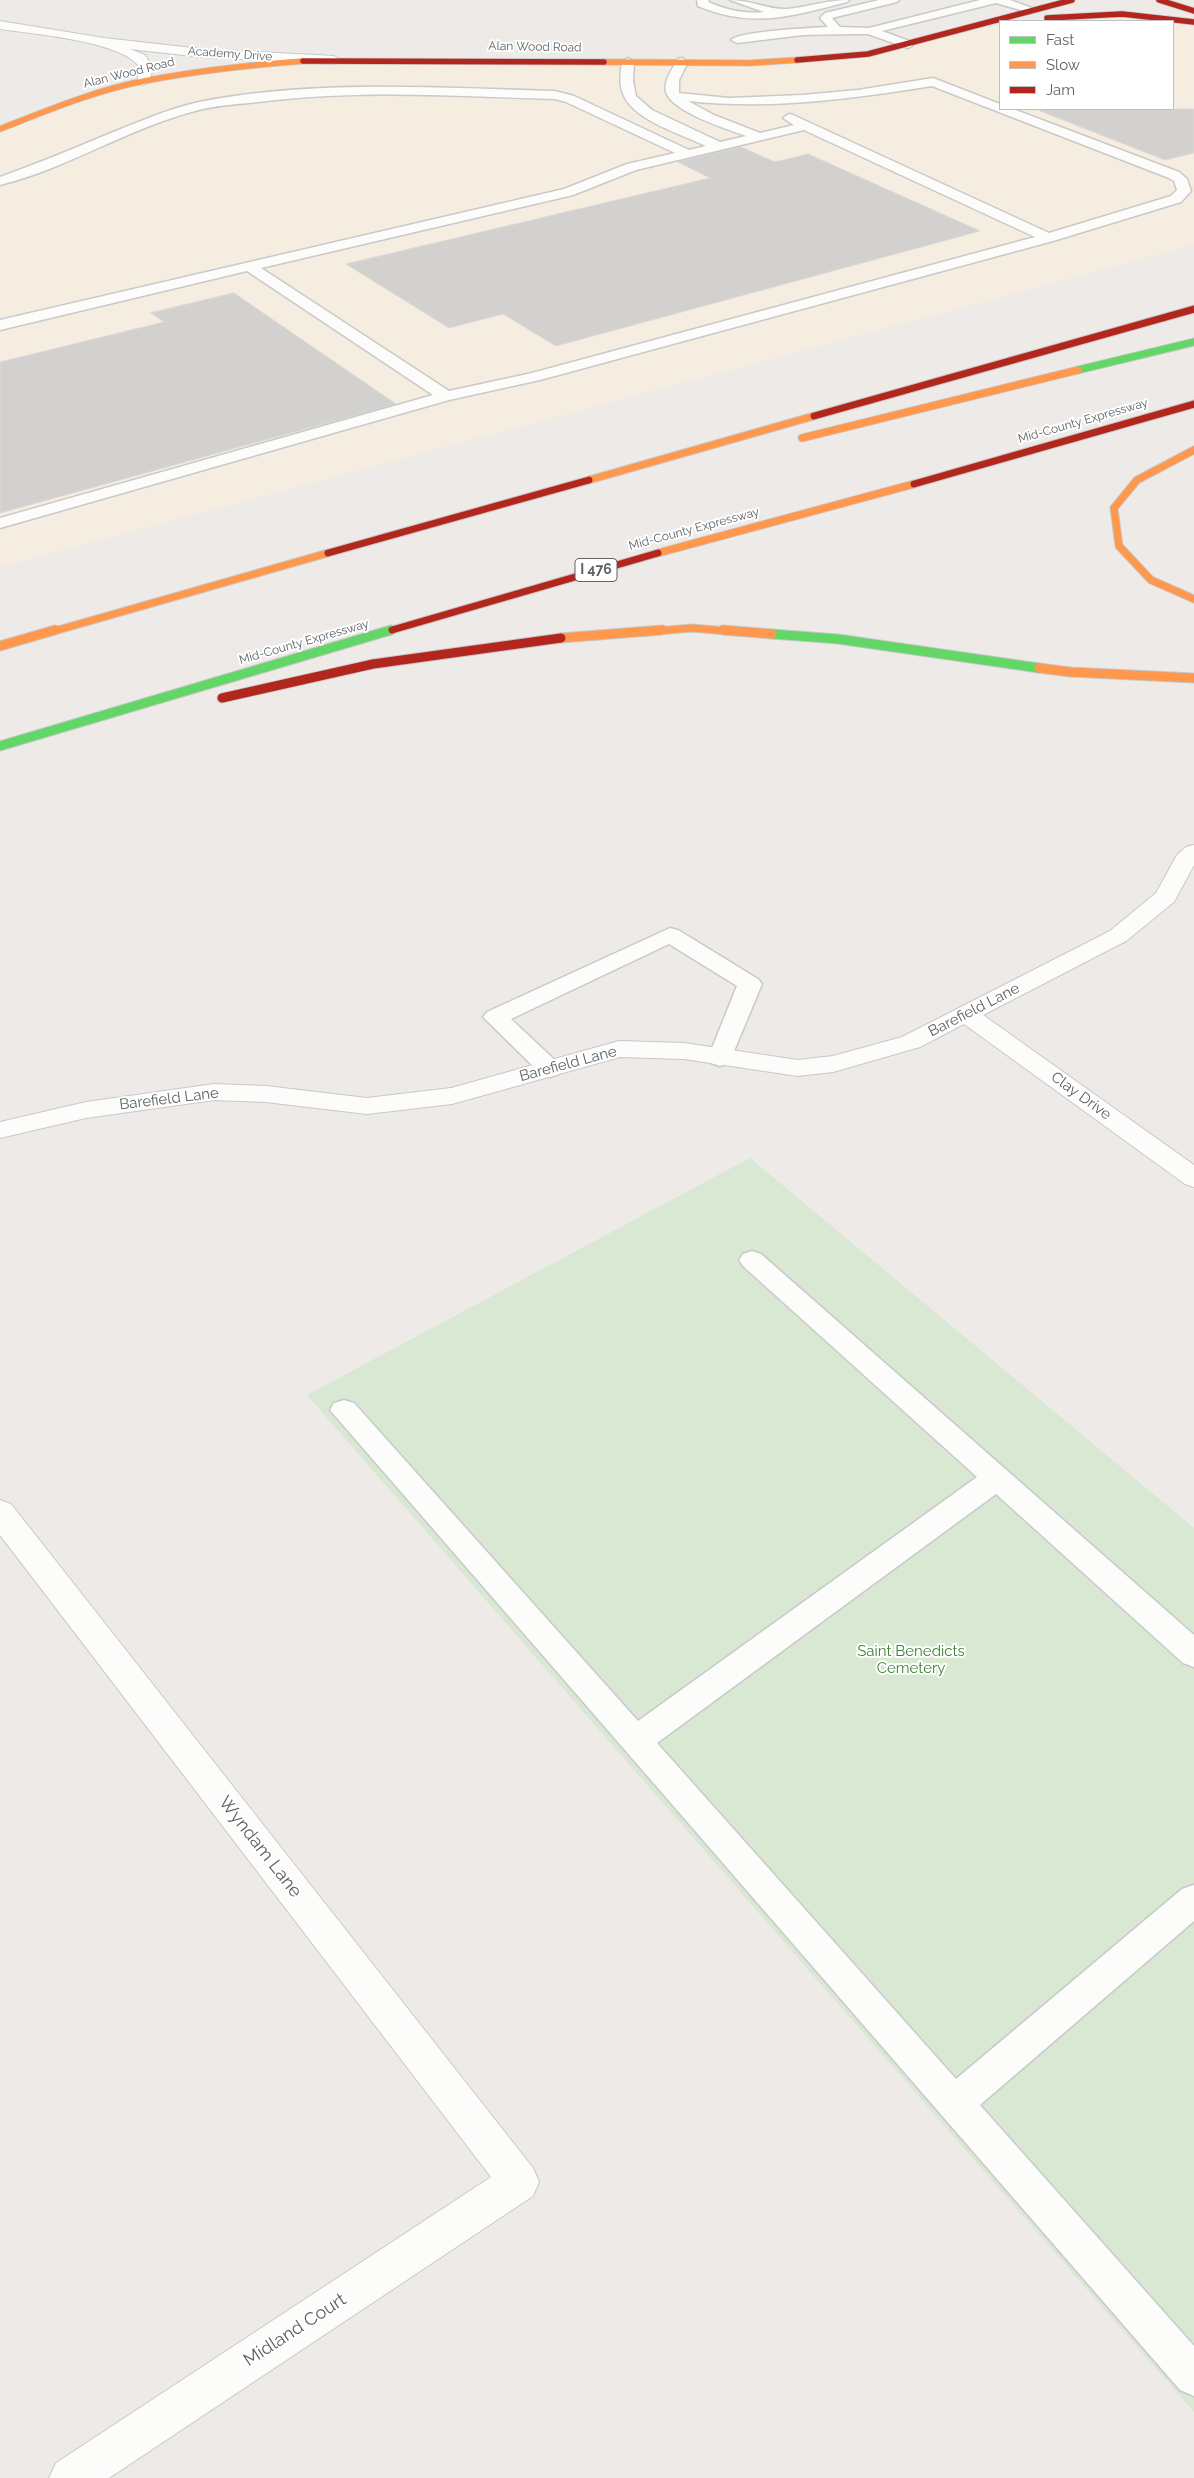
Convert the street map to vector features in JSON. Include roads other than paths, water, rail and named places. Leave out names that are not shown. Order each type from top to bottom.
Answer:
[{"type":"main road","name":"Alan Wood Road","points":[[0,129],[63,105],[143,81],[261,64],[356,60],[750,63],[822,59],[868,54],[1072,0]]},
{"type":"main road","points":[[1159,0],[1194,11]]},
{"type":"main road","points":[[1033,20],[1059,16],[1107,14],[1151,16],[1194,22]]},
{"type":"main road","points":[[939,36],[999,26]]},
{"type":"main road","points":[[0,646],[1194,309]]},
{"type":"main road","points":[[795,440],[1194,342]]},
{"type":"main road","name":"Mid-County Expressway","points":[[0,746],[603,568],[921,482],[1194,404]]},
{"type":"main road","points":[[1194,450],[1137,480],[1114,508],[1119,546],[1152,580],[1194,599]]},
{"type":"main road","points":[[0,650],[478,524]]},
{"type":"main road","points":[[207,702],[373,664],[563,638],[692,628],[838,639],[1070,672],[1194,678]]},
{"type":"main road","points":[[0,754],[94,730]]},
{"type":"street","name":"Academy Drive","points":[[0,25],[104,42],[228,55],[356,60]]},
{"type":"street","name":"Academy Drive","points":[[104,42],[141,58],[147,69],[143,81]]},
{"type":"street","name":"Barefield Lane","points":[[0,1130],[86,1110],[214,1092],[266,1094],[367,1106],[452,1096],[619,1049],[684,1051],[720,1058],[798,1068],[833,1064],[911,1042],[1118,936],[1166,897],[1185,860],[1194,852]]},
{"type":"street","name":"Clay Drive","points":[[966,1014],[1194,1178]]},
{"type":"street","name":"Wyndam Lane","points":[[0,1512],[519,2182]]},
{"type":"street","name":"Midland Court","points":[[71,2478],[519,2182]]},
{"type":"lane","points":[[702,0],[702,4],[738,16],[754,18],[843,0]]},
{"type":"lane","points":[[736,0],[771,11],[787,12]]},
{"type":"lane","points":[[836,30],[826,18],[830,15],[893,0]]},
{"type":"lane","points":[[869,31],[996,0],[1032,10]]},
{"type":"lane","points":[[737,40],[769,34],[836,30],[869,31],[908,44]]},
{"type":"lane","points":[[628,62],[628,88],[632,100],[652,115],[717,146]]},
{"type":"lane","points":[[682,62],[672,86],[675,96],[699,111],[757,136]]},
{"type":"lane","points":[[675,96],[718,102],[831,96],[933,82],[999,107]]},
{"type":"lane","points":[[0,181],[184,110],[237,100],[322,92],[388,90],[556,95],[570,99],[686,153]]},
{"type":"lane","points":[[752,100],[1048,238]]},
{"type":"lane","points":[[0,522],[446,396],[534,377],[1048,238],[1176,199],[1184,191],[1182,182],[1174,175],[1006,110]]},
{"type":"lane","points":[[0,325],[568,192],[632,167],[805,126]]},
{"type":"lane","points":[[250,267],[446,396]]},
{"type":"lane","points":[[550,1069],[495,1017],[670,935],[750,984],[720,1058]]},
{"type":"lane","points":[[752,1260],[1194,1654]]},
{"type":"lane","points":[[344,1410],[1194,2376]]},
{"type":"lane","points":[[635,1741],[997,1478]]},
{"type":"lane","points":[[954,2104],[1194,1900]]},
{"type":"park label","name":"Saint Benedicts Cemetery","points":[[911,1660]]}]
